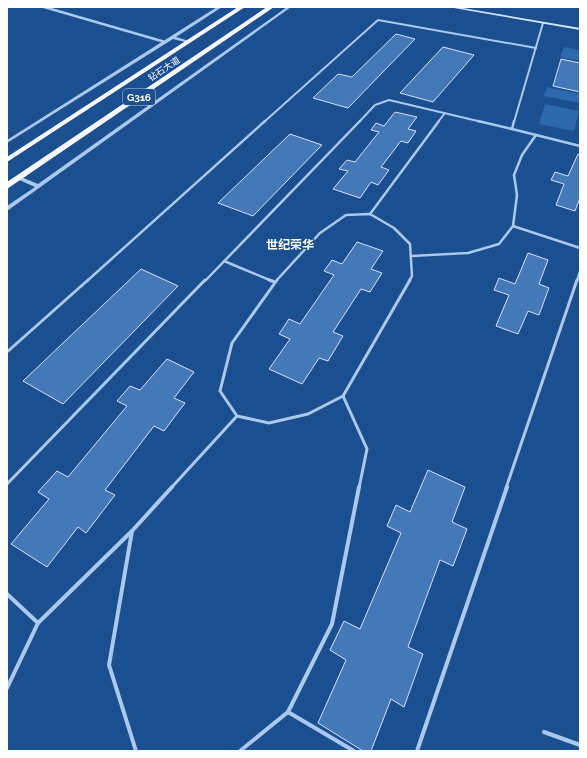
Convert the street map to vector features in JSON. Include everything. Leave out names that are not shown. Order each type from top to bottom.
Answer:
[{"type":"highway","name":"钻石大道","points":[[9,157],[242,7]]},
{"type":"highway","name":"钻石大道","points":[[7,186],[271,7]]},
{"type":"main road","points":[[450,7],[580,29]]},
{"type":"street","points":[[44,7],[165,42]]},
{"type":"street","points":[[7,142],[220,7]]},
{"type":"street","points":[[7,209],[289,7]]},
{"type":"street","points":[[172,37],[188,42]]},
{"type":"street","points":[[19,178],[38,186]]},
{"type":"lane","points":[[7,352],[378,20],[536,48]]},
{"type":"lane","points":[[512,129],[543,23]]},
{"type":"lane","points":[[7,484],[375,105],[389,100],[580,146]]},
{"type":"lane","points":[[370,214],[444,113]]},
{"type":"lane","points":[[411,256],[468,253],[499,244],[512,226],[517,195],[514,175],[522,155],[536,135]]},
{"type":"lane","points":[[370,214],[394,228],[410,244],[412,276],[343,396],[308,414],[269,422],[237,416],[220,391],[232,343],[274,282],[320,233],[346,215],[370,214]]},
{"type":"lane","points":[[512,226],[580,248]]},
{"type":"lane","points":[[224,261],[274,282]]},
{"type":"lane","points":[[417,751],[580,270]]},
{"type":"lane","points":[[240,751],[288,712],[332,624],[367,449],[343,396]]},
{"type":"lane","points":[[7,688],[38,623],[132,531],[237,416]]},
{"type":"lane","points":[[132,531],[109,665],[136,751]]},
{"type":"lane","points":[[7,594],[38,623]]},
{"type":"lane","points":[[288,712],[354,751]]},
{"type":"lane","points":[[544,732],[580,745]]},
{"type":"shaded area","points":[[564,47],[580,50],[580,61],[560,57]]},
{"type":"shaded area","points":[[547,87],[580,94],[580,103],[544,96]]},
{"type":"shaded area","points":[[545,104],[579,111],[574,131],[539,124]]},
{"type":"building","points":[[396,34],[415,39],[348,108],[313,98],[338,74],[352,77]]},
{"type":"building","points":[[443,47],[474,55],[433,102],[400,93]]},
{"type":"building","points":[[561,59],[580,63],[580,92],[553,86]]},
{"type":"building","points":[[395,112],[417,117],[408,129],[416,131],[408,143],[401,141],[381,167],[389,170],[378,185],[371,182],[360,198],[333,189],[348,171],[339,169],[347,160],[355,162],[379,132],[371,130],[376,123],[384,126]]},
{"type":"building","points":[[290,134],[322,145],[253,216],[218,203]]},
{"type":"building","points":[[578,154],[580,155],[580,198],[575,211],[556,205],[564,184],[551,180],[555,172],[568,176]]},
{"type":"building","points":[[357,242],[383,251],[371,269],[382,273],[370,292],[361,289],[333,332],[343,336],[328,361],[319,358],[302,384],[269,369],[290,339],[279,334],[289,319],[300,324],[334,275],[324,271],[332,260],[342,264]]},
{"type":"building","points":[[528,253],[548,260],[539,284],[549,288],[539,315],[528,311],[518,334],[496,326],[509,295],[494,290],[499,278],[515,284]]},
{"type":"building","points":[[141,269],[178,286],[63,404],[23,381]]},
{"type":"building","points":[[167,359],[194,372],[174,398],[185,403],[164,431],[154,426],[105,490],[115,495],[86,533],[78,527],[47,567],[11,544],[49,499],[38,492],[57,471],[68,477],[127,406],[117,401],[130,386],[140,390]]},
{"type":"building","points":[[428,470],[465,487],[452,522],[467,529],[453,566],[440,560],[408,647],[423,654],[404,707],[391,699],[371,751],[363,751],[318,723],[346,660],[330,650],[344,621],[360,629],[401,533],[387,526],[396,505],[410,512]]},
{"type":"district","name":"世纪荣华","points":[[290,245]]}]
